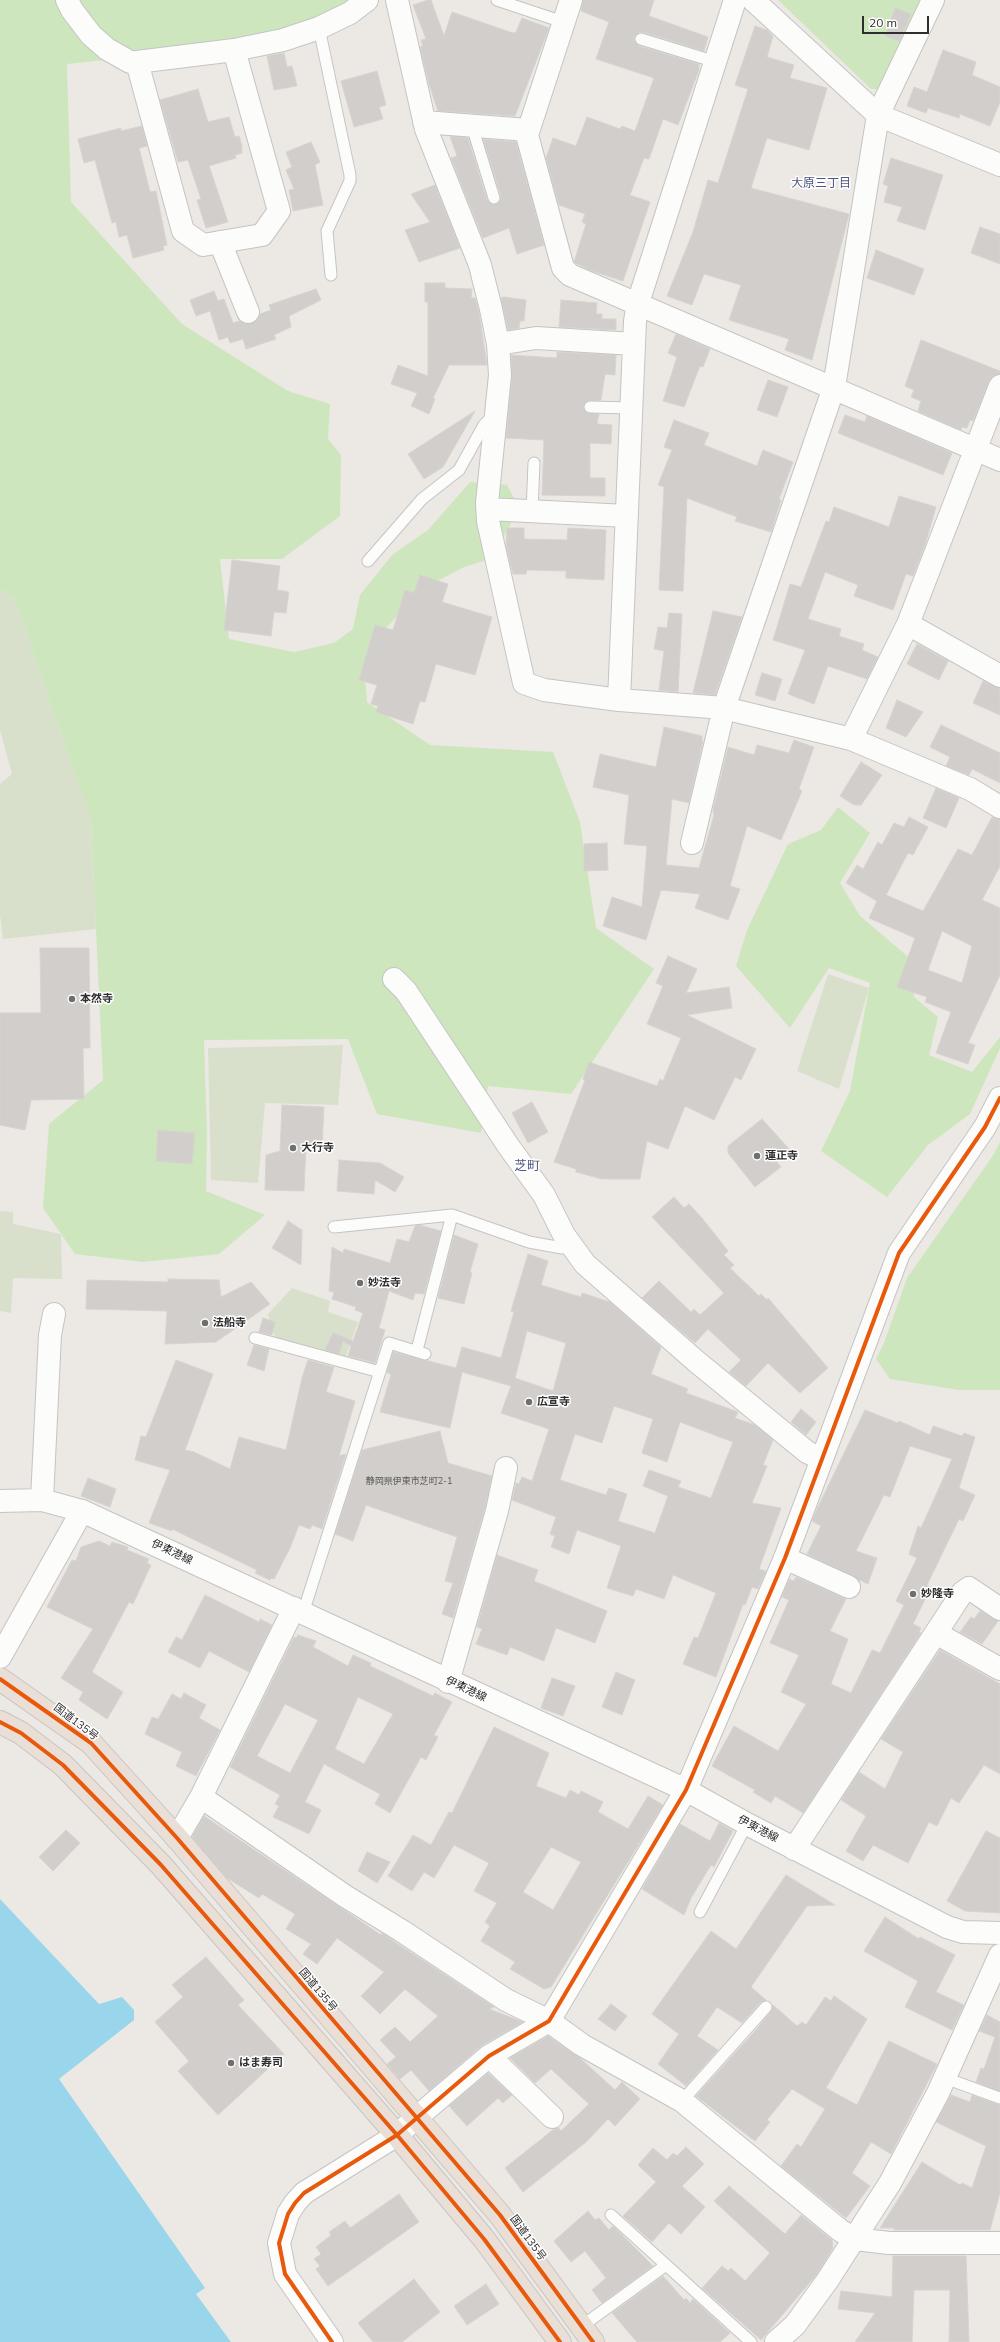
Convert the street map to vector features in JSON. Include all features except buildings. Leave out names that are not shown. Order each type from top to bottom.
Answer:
[{"type":"highway","name":"国道135号","points":[[0,1679],[91,1743],[177,1838],[500,2215],[587,2334]]},
{"type":"highway","points":[[0,1722],[21,1733],[63,1765],[161,1865],[397,2135],[484,2239],[560,2342]]},
{"type":"street","points":[[67,0],[72,10],[91,35],[107,49],[130,62],[234,50],[282,40],[319,28],[350,13],[367,0]]},
{"type":"street","points":[[397,0],[424,122],[480,265],[498,344],[500,375],[488,509],[524,683],[544,690],[619,700],[724,708],[851,739],[970,789],[1000,807]]},
{"type":"street","points":[[571,0],[527,135],[563,268],[570,275],[834,387],[1000,460]]},
{"type":"street","points":[[619,700],[634,344],[638,304],[735,0]]},
{"type":"street","points":[[752,0],[878,115],[1000,165]]},
{"type":"street","points":[[692,843],[724,708],[834,387],[878,115],[932,0]]},
{"type":"street","points":[[137,62],[183,231],[203,245],[262,235],[280,211],[234,50]]},
{"type":"street","points":[[424,122],[528,130]]},
{"type":"street","points":[[220,242],[248,312]]},
{"type":"street","points":[[498,344],[536,338],[634,344]]},
{"type":"street","points":[[851,739],[908,624],[1000,386]]},
{"type":"street","points":[[488,509],[627,516]]},
{"type":"street","points":[[908,624],[1000,676]]},
{"type":"street","points":[[394,979],[406,991],[508,1147],[544,1196],[571,1246],[585,1264],[697,1362],[807,1452],[821,1459]]},
{"type":"street","points":[[332,2342],[285,2274],[279,2243],[282,2229],[294,2203],[304,2193],[397,2135],[489,2056],[549,2021],[686,1790],[785,1558],[899,1253],[985,1127],[1000,1098]]},
{"type":"street","points":[[42,1500],[50,1334],[54,1314]]},
{"type":"street","points":[[448,1682],[497,1512],[506,1468]]},
{"type":"street","name":"伊東港線","points":[[0,1501],[42,1500],[82,1511],[299,1610],[448,1682],[686,1790],[746,1824],[947,1927],[963,1932],[1000,1933]]},
{"type":"street","points":[[0,1657],[82,1511]]},
{"type":"street","points":[[785,1558],[850,1587]]},
{"type":"street","points":[[794,1849],[962,1593],[969,1588],[1000,1609]]},
{"type":"street","points":[[177,1838],[201,1797],[299,1610]]},
{"type":"street","points":[[936,1633],[1000,1669]]},
{"type":"street","points":[[201,1797],[345,1896],[402,1931],[506,2000],[549,2021],[582,2045],[682,2101],[841,2231],[855,2239],[889,2243],[1000,2243]]},
{"type":"street","points":[[776,2342],[795,2325],[855,2239],[890,2183],[945,2078],[1000,1955]]},
{"type":"street","points":[[489,2056],[552,2117]]},
{"type":"lane","points":[[497,0],[563,22]]},
{"type":"lane","points":[[319,28],[350,175],[350,180],[327,231],[332,275]]},
{"type":"lane","points":[[641,38],[716,62]]},
{"type":"lane","points":[[472,126],[494,198]]},
{"type":"lane","points":[[590,406],[631,408]]},
{"type":"lane","points":[[368,561],[422,499],[459,470],[484,426],[496,412]]},
{"type":"lane","points":[[532,511],[534,463]]},
{"type":"lane","points":[[334,1227],[452,1215],[529,1242],[562,1248],[571,1246]]},
{"type":"lane","points":[[299,1610],[389,1342],[421,1352],[452,1215]]},
{"type":"lane","points":[[255,1338],[380,1372]]},
{"type":"lane","points":[[700,1912],[746,1824]]},
{"type":"lane","points":[[682,2101],[766,2007]]},
{"type":"lane","points":[[945,2078],[1000,2098]]},
{"type":"lane","points":[[611,2215],[751,2342]]},
{"type":"lane","points":[[587,2334],[666,2265]]},
{"type":"green space","points":[[0,0],[365,0],[294,34],[191,51],[67,64],[71,202],[182,324],[288,391],[330,404],[328,439],[341,455],[340,516],[282,559],[220,559],[229,639],[294,652],[334,643],[353,629],[360,595],[392,555],[428,530],[470,482],[507,485],[520,509],[507,530],[494,558],[464,567],[424,588],[385,629],[364,665],[367,702],[430,745],[553,752],[580,822],[596,928],[654,969],[571,1094],[488,1086],[481,1133],[377,1114],[348,1039],[204,1040],[207,1135],[206,1191],[265,1215],[219,1254],[143,1262],[75,1254],[43,1208],[49,1124],[103,1080],[91,821],[14,598],[0,589]]},
{"type":"green space","points":[[778,0],[921,0],[881,89],[871,89]]},
{"type":"green space","points":[[0,589],[14,598],[91,820],[96,929],[3,939],[0,915],[0,784],[12,774],[0,730]]},
{"type":"green space","points":[[838,807],[870,833],[840,883],[860,916],[913,961],[914,997],[938,1017],[929,1055],[972,1072],[1000,1037],[1000,1048],[970,1114],[928,1145],[887,1197],[821,1151],[850,1091],[870,983],[829,968],[790,1028],[736,966],[747,930],[788,844],[821,830]]},
{"type":"green space","points":[[828,974],[869,988],[839,1089],[797,1071]]},
{"type":"green space","points":[[343,1045],[338,1105],[265,1103],[258,1183],[211,1180],[208,1048]]},
{"type":"green space","points":[[1000,1142],[1000,1390],[959,1390],[890,1379],[876,1359],[884,1343],[907,1278],[994,1154]]},
{"type":"green space","points":[[0,1211],[13,1212],[13,1224],[61,1234],[62,1279],[13,1278],[11,1313],[0,1311]]},
{"type":"green space","points":[[292,1288],[330,1301],[328,1312],[358,1322],[345,1358],[275,1338],[268,1314]]},
{"type":"water","points":[[0,1899],[99,2004],[122,1997],[134,2010],[134,2020],[59,2079],[205,2288],[196,2294],[231,2342],[0,2342]]},
{"type":"cycle path","points":[[332,2342],[285,2274],[279,2243],[288,2214],[304,2193],[397,2135],[489,2056],[549,2021],[686,1790],[785,1558],[899,1253],[985,1127],[1000,1098]]},
{"type":"cycle path","points":[[0,1679],[91,1743],[177,1838],[500,2215],[593,2342]]},
{"type":"cycle path","points":[[0,1722],[21,1733],[63,1765],[161,1865],[397,2135],[484,2239],[560,2342]]},
{"type":"place","name":"本然寺","points":[[72,999]]},
{"type":"place","name":"大行寺","points":[[293,1148]]},
{"type":"place","name":"蓮正寺","points":[[757,1156]]},
{"type":"place","name":"妙法寺","points":[[360,1283]]},
{"type":"place","name":"法船寺","points":[[205,1323]]},
{"type":"place","name":"広宣寺","points":[[529,1402]]},
{"type":"place","name":"妙隆寺","points":[[913,1594]]},
{"type":"place","name":"はま寿司","points":[[231,2063]]},
{"type":"district","name":"大原三丁目","points":[[821,183]]},
{"type":"district","name":"芝町","points":[[527,1166]]}]
